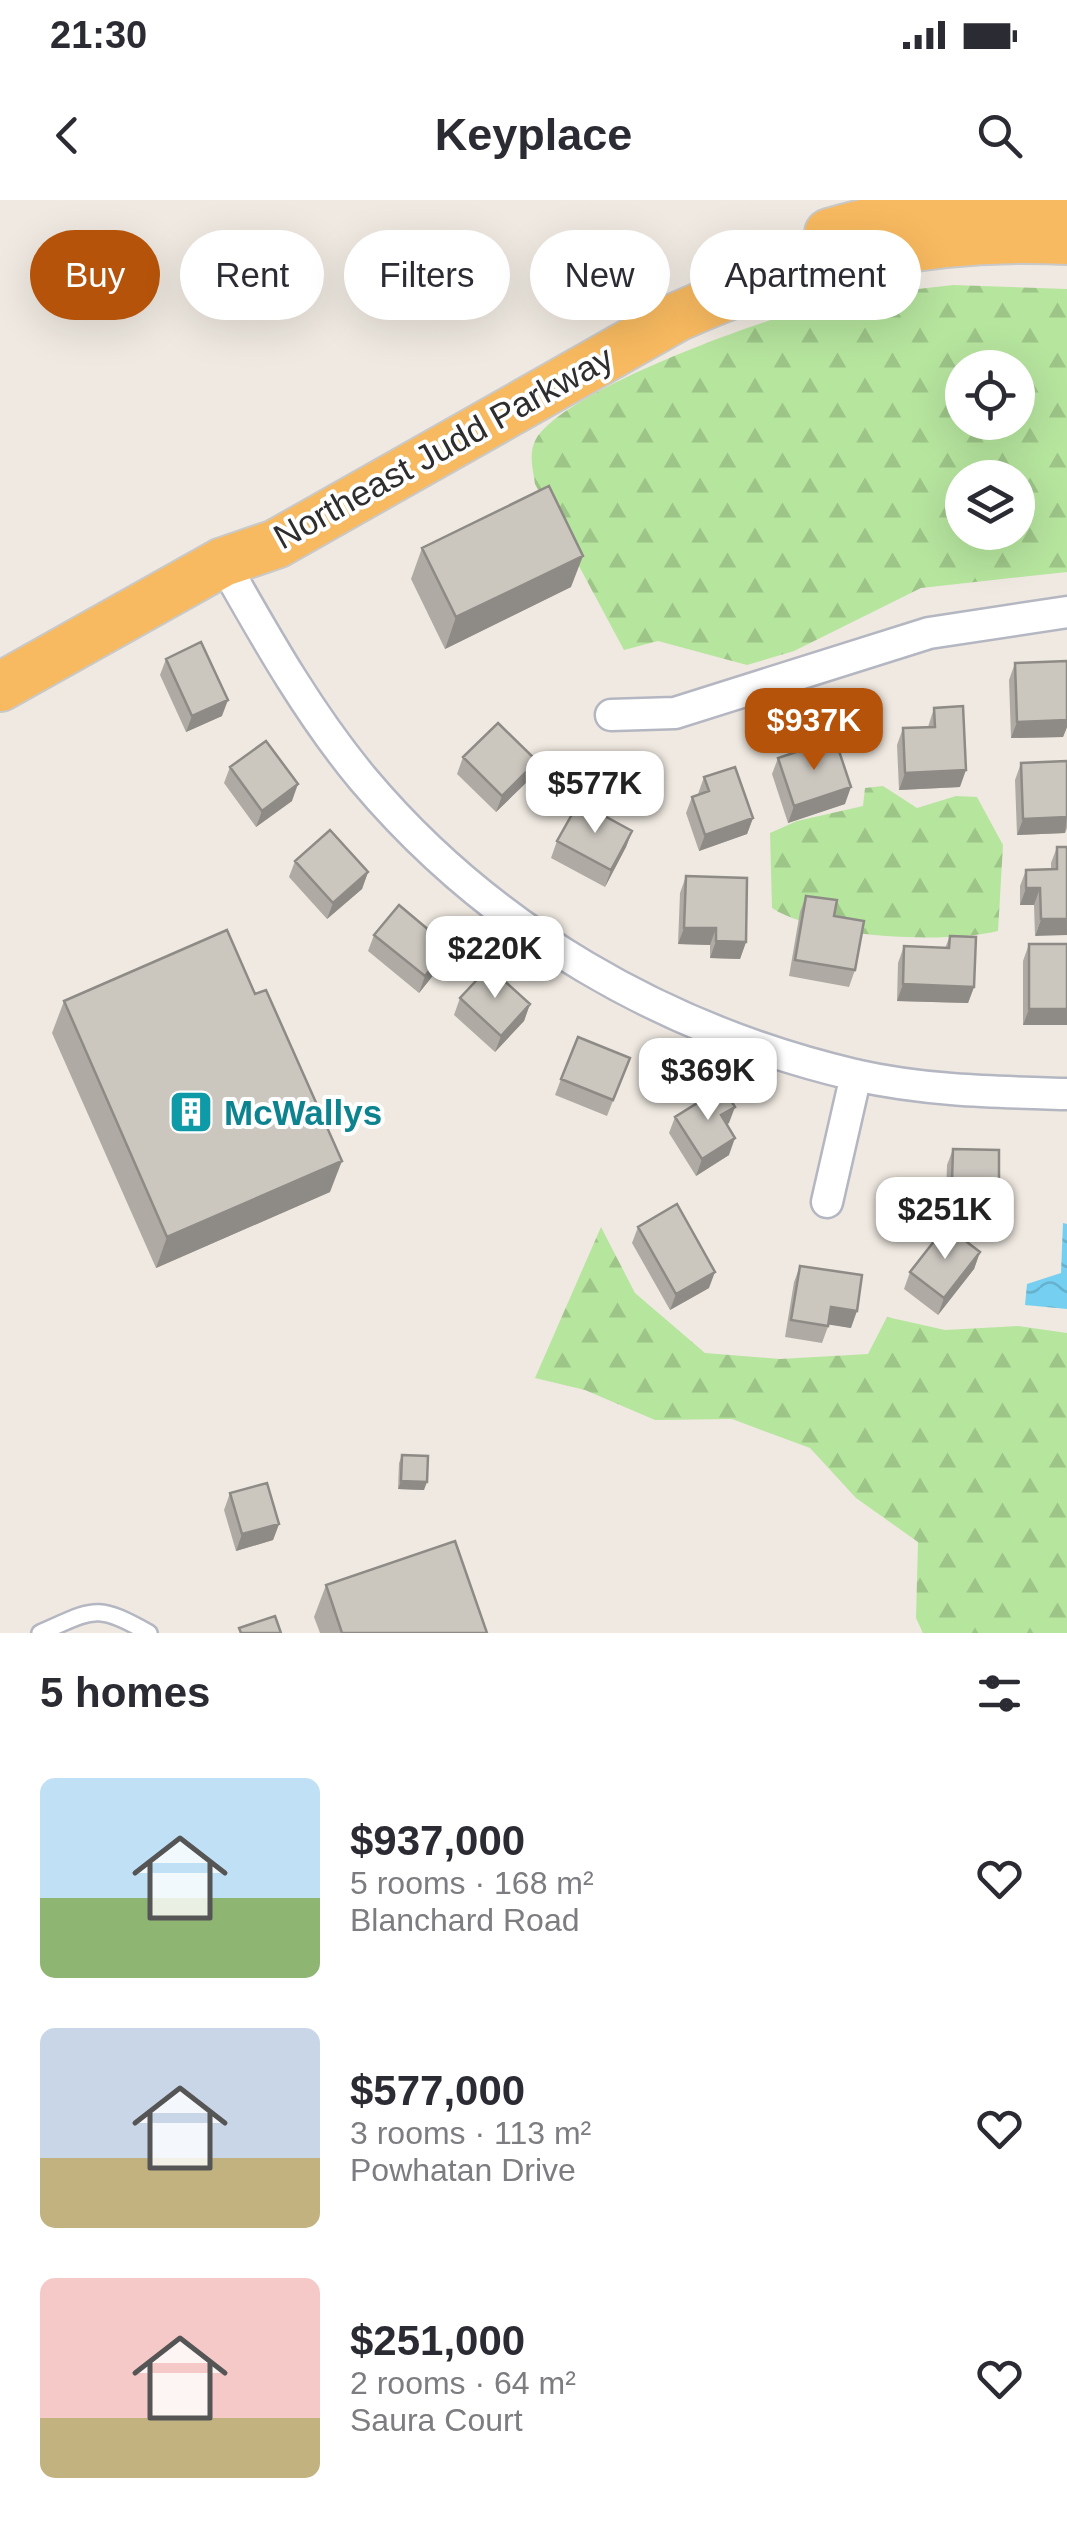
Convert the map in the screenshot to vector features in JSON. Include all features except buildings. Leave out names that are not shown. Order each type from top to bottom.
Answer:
[{"type":"highway","name":"Northeast Judd Parkway","points":[[0,686],[222,562],[258,530],[683,284],[752,255],[871,224],[975,204],[1067,206]]},
{"type":"highway","name":"Northeast Judd Parkway","points":[[871,224],[1067,240]]},
{"type":"street","points":[[222,562],[290,675],[360,775],[442,860],[496,906],[629,993],[674,1017],[856,1075],[968,1091],[1067,1094]]},
{"type":"street","points":[[611,716],[675,714],[929,633],[1067,612]]},
{"type":"street","points":[[827,1202],[856,1075]]},
{"type":"lane","points":[[40,1633],[89,1612],[106,1610],[150,1633]]},
{"type":"green space","points":[[953,285],[1067,289],[1067,572],[921,588],[794,651],[747,665],[658,641],[624,650],[535,484],[532,455],[536,439],[555,419],[627,377],[764,322],[921,320],[921,289]]},
{"type":"green space","points":[[883,786],[917,808],[956,796],[977,797],[1003,845],[998,931],[946,937],[882,936],[819,926],[772,908],[770,833],[797,821],[863,806],[865,788]]},
{"type":"green space","points":[[601,1227],[635,1293],[705,1353],[780,1359],[868,1354],[887,1317],[945,1330],[1018,1326],[1067,1333],[1067,1633],[923,1633],[916,1618],[918,1542],[856,1498],[810,1448],[732,1419],[655,1420],[585,1390],[535,1378]]},
{"type":"water","points":[[1063,1223],[1067,1224],[1067,1309],[1025,1305],[1027,1284],[1061,1273]]},
{"type":"place","name":"McWallys","points":[[191,1112]]}]
